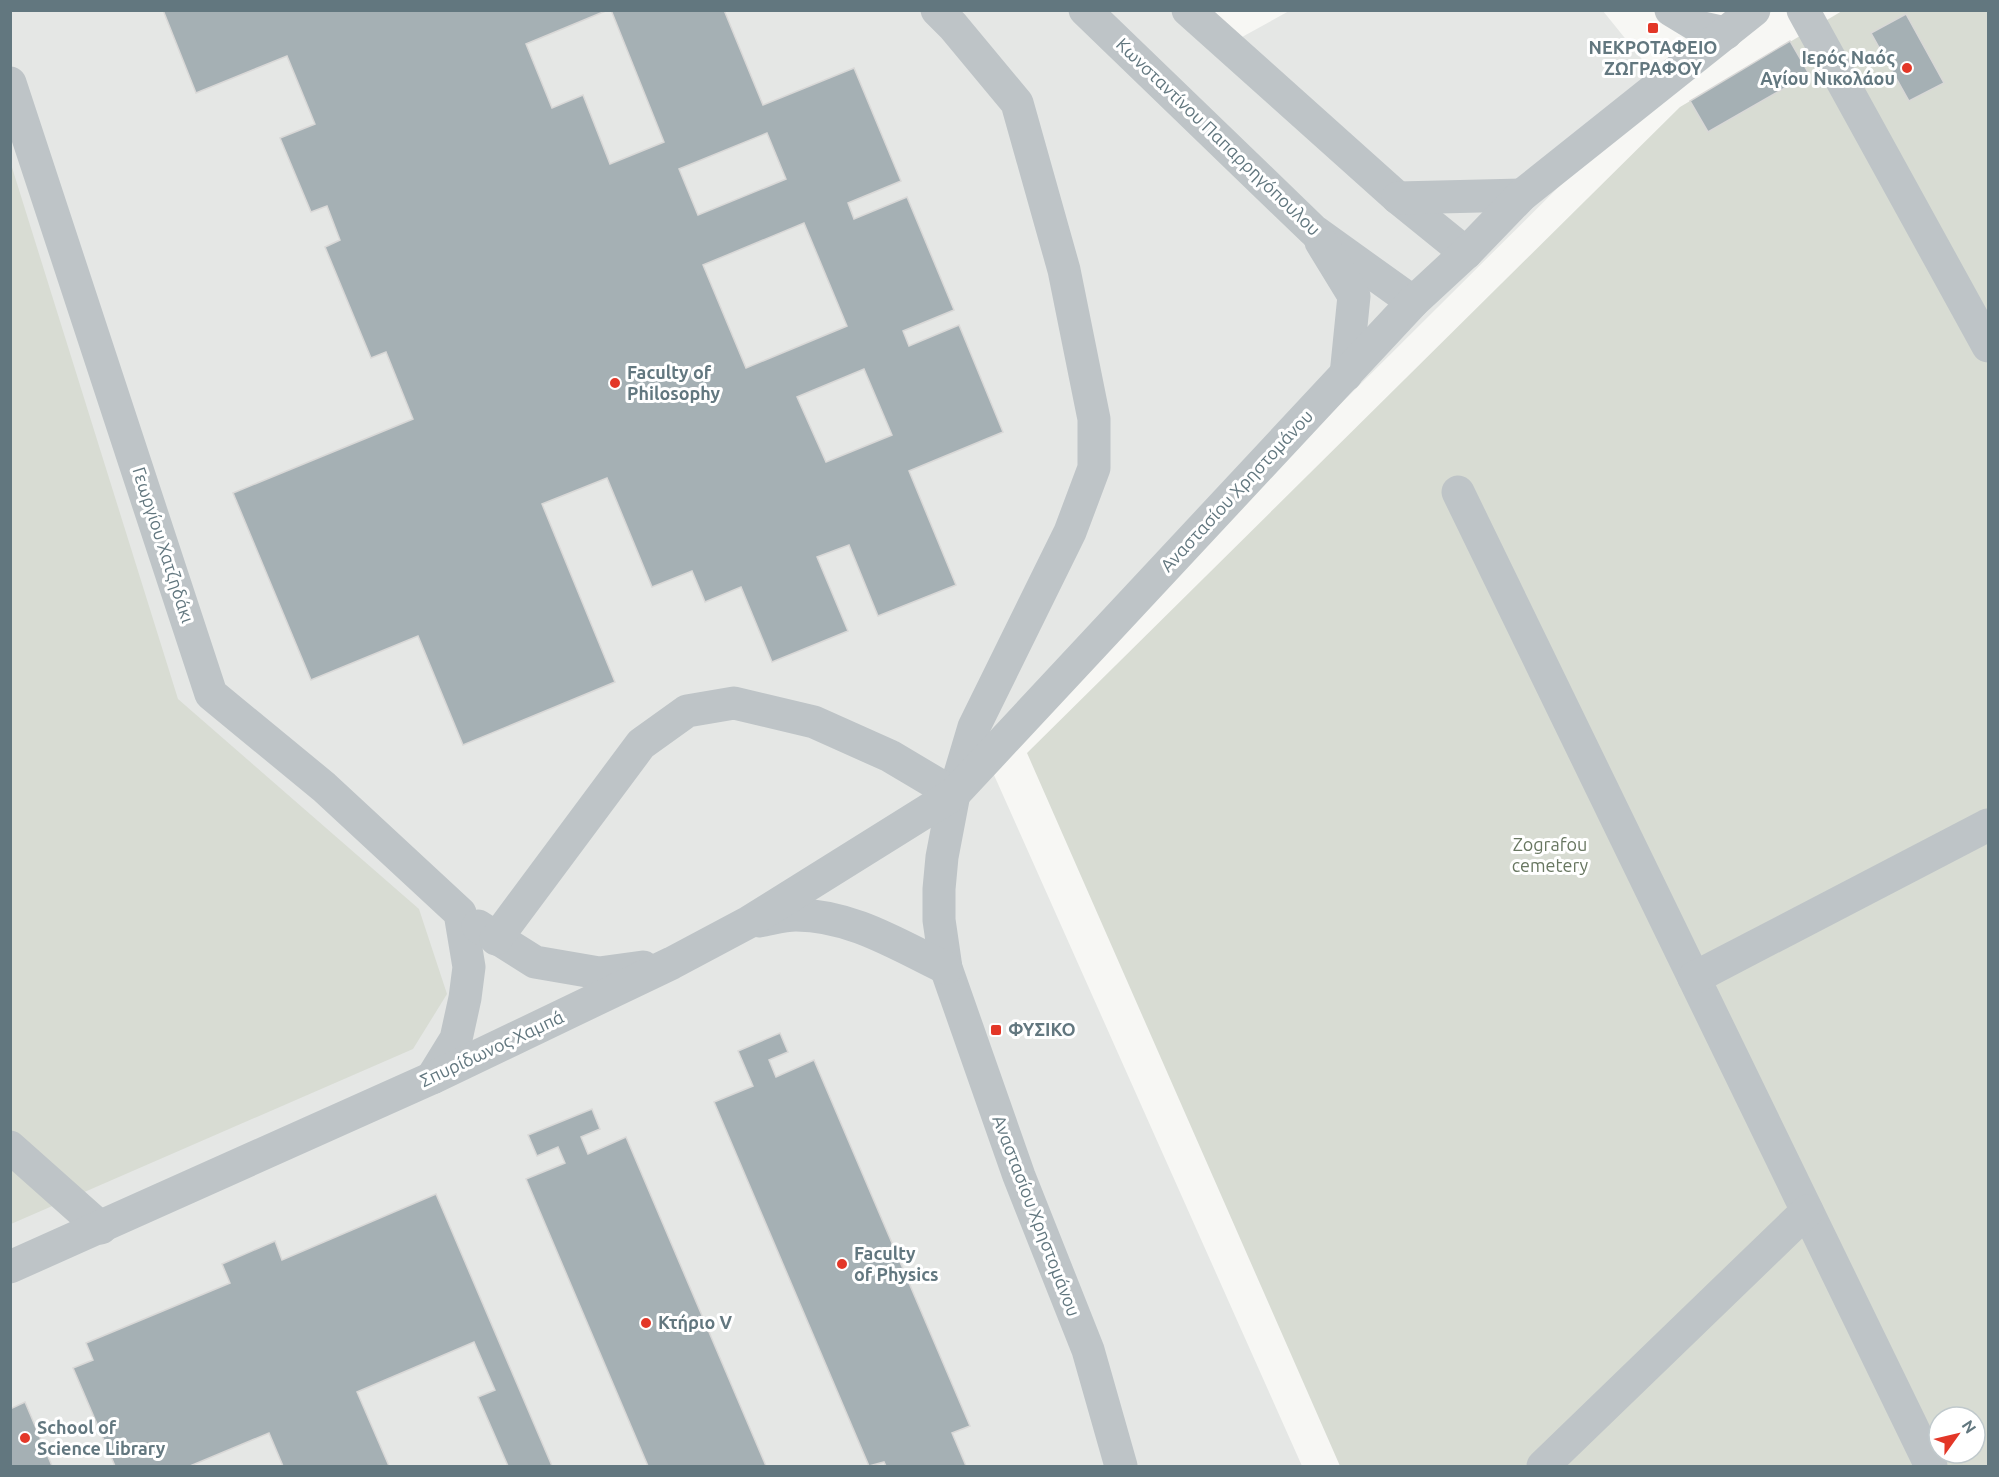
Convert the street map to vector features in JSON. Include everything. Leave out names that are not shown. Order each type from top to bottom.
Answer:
[{"type":"street","points":[[496,939],[640,744],[687,711],[734,703],[814,722],[890,756],[954,794],[974,727],[1070,532],[1094,468],[1094,419],[1064,270],[1017,103],[937,10]]},
{"type":"street","name":"Κωνσταντίνου Παπαρρηγόπουλου","points":[[1085,10],[1314,231],[1413,302]]},
{"type":"street","points":[[1188,10],[1398,198],[1466,253]]},
{"type":"street","points":[[1671,10],[1699,27],[1739,17]]},
{"type":"street","points":[[1803,10],[1989,346]]},
{"type":"street","name":"Αναστασίου Χρηστομάνου","points":[[1121,1467],[1089,1350],[1019,1176],[946,968],[939,920],[939,889],[942,857],[954,794],[1413,302],[1466,253],[1522,195],[1662,84],[1739,17]]},
{"type":"street","name":"Γεωργίου Χατζηδάκι","points":[[10,83],[211,694],[324,787],[460,913],[496,939],[535,962],[599,973],[672,963]]},
{"type":"street","points":[[1398,198],[1522,195]]},
{"type":"street","points":[[1314,231],[1354,296],[1346,375]]},
{"type":"street","points":[[1458,492],[1931,1467]]},
{"type":"street","name":"Σπυρίδωνος Χαμπά","points":[[10,1267],[432,1078],[672,963],[749,922],[954,794]]},
{"type":"street","points":[[1694,978],[1989,825]]},
{"type":"street","points":[[432,1078],[456,1039],[465,998],[469,967],[460,913]]},
{"type":"street","points":[[749,922],[795,915],[828,918],[863,927],[946,968]]},
{"type":"street","points":[[10,1147],[101,1228]]},
{"type":"street","points":[[1543,1467],[1807,1211]]},
{"type":"shaded area","points":[[1199,10],[1233,42],[1289,11],[1603,11],[1662,84],[986,757],[1302,1466],[11,1466],[10,11]]},
{"type":"green space","name":"Zografou cemetery","points":[[1842,11],[1988,11],[1988,1466],[1340,1466],[1027,753],[1680,107]]},
{"type":"green space","points":[[10,161],[178,699],[419,909],[447,994],[413,1049],[11,1224]]},
{"type":"building","name":"Faculty of Philosophy","points":[[163,10],[608,10],[526,44],[552,108],[583,95],[610,164],[664,142],[611,10],[724,10],[763,105],[854,68],[901,181],[848,203],[854,219],[907,197],[954,310],[903,331],[909,346],[959,325],[1003,432],[909,471],[956,585],[878,616],[849,545],[817,557],[848,631],[772,662],[741,587],[705,602],[692,571],[652,587],[607,478],[542,504],[615,682],[463,745],[418,636],[311,680],[233,493],[413,419],[386,352],[371,358],[325,247],[340,240],[327,206],[311,212],[280,138],[315,124],[287,56],[196,93]],"holes":[[[767,133],[786,179],[698,215],[679,169]],[[804,223],[847,326],[746,368],[703,265]],[[864,369],[892,435],[826,462],[797,397]]]},
{"type":"building","points":[[1906,14],[1944,83],[1909,101],[1871,33]]},
{"type":"building","points":[[1790,41],[1809,74],[1708,132],[1690,101]]},
{"type":"building","name":"Faculty of Physics","points":[[780,1033],[788,1052],[769,1060],[776,1077],[814,1060],[970,1426],[952,1433],[966,1466],[886,1466],[884,1462],[869,1466],[714,1102],[753,1086],[738,1051]]},
{"type":"building","name":"Κτήριο V","points":[[592,1109],[600,1129],[581,1137],[588,1154],[626,1137],[766,1466],[648,1466],[526,1179],[565,1163],[558,1147],[537,1156],[528,1135]]},
{"type":"building","points":[[436,1194],[552,1466],[508,1466],[478,1397],[495,1390],[474,1342],[357,1392],[389,1466],[283,1466],[269,1433],[190,1466],[115,1466],[73,1368],[93,1360],[86,1343],[230,1283],[222,1264],[275,1241],[282,1260]]},
{"type":"building","name":"School of Science Library","points":[[25,1402],[52,1466],[10,1466],[10,1409]]},
{"type":"place","name":"ΝΕΚΡΟΤΑΦΕΙΟ ΖΩΓΡΑΦΟΥ","points":[[1653,28]]},
{"type":"place","name":"Ιερός Ναός Αγίου Νικολάου","points":[[1907,68]]},
{"type":"place","name":"Faculty of Philosophy","points":[[615,383]]},
{"type":"place","name":"ΦΥΣΙΚΟ","points":[[996,1030]]},
{"type":"place","name":"Faculty of Physics","points":[[842,1264]]},
{"type":"place","name":"Κτήριο V","points":[[646,1323]]},
{"type":"place","name":"School of Science Library","points":[[25,1438]]}]
